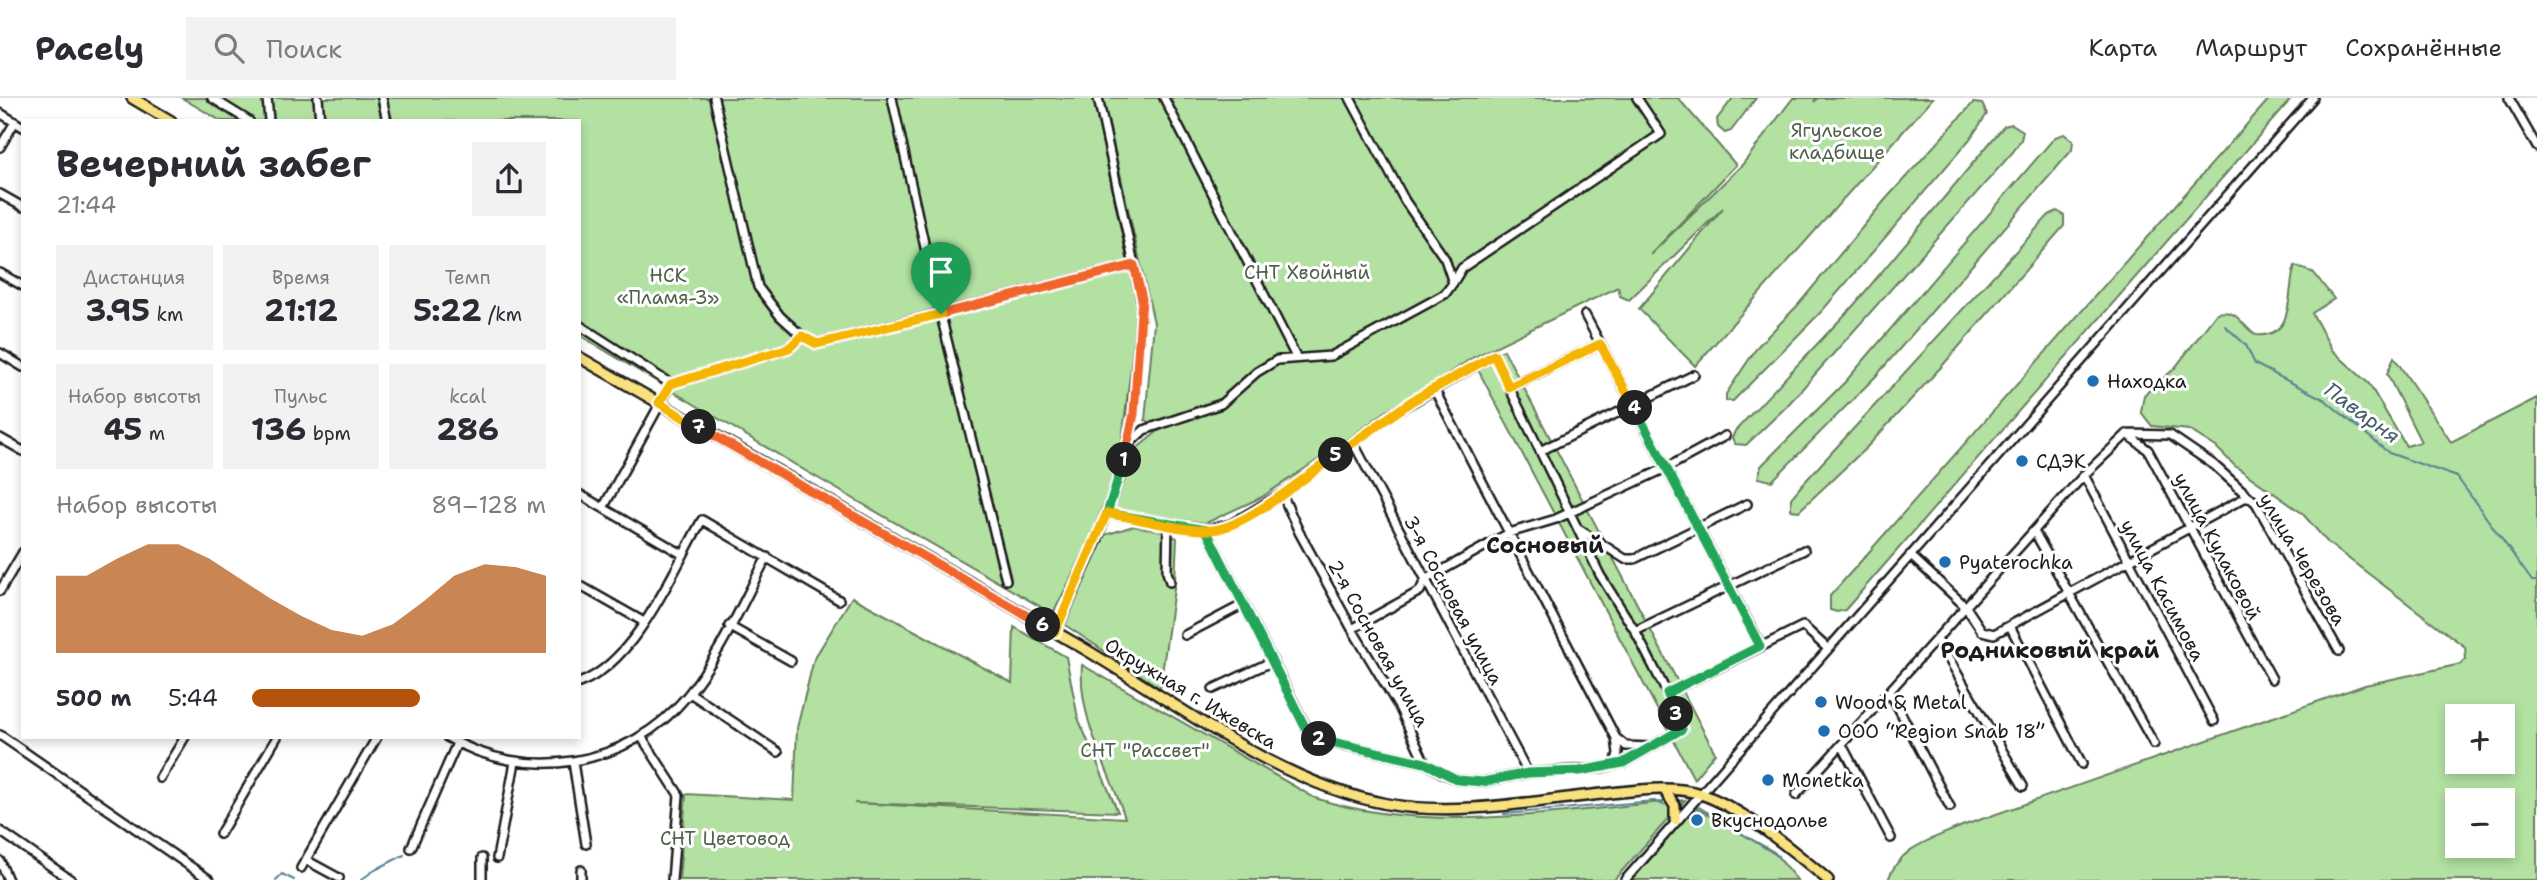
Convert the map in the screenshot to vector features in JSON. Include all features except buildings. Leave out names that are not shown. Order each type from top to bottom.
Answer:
[{"type":"main road","points":[[132,98],[168,119]]},
{"type":"main road","name":"Окружная г. Ижевска","points":[[581,358],[1055,632],[1276,764],[1318,783],[1363,799],[1429,807],[1664,789],[1699,793],[1733,811],[1799,855],[1829,880]]},
{"type":"main road","points":[[1664,789],[1675,806],[1675,820]]},
{"type":"street","points":[[267,98],[269,119]]},
{"type":"street","points":[[318,98],[320,119]]},
{"type":"street","points":[[382,98],[387,119]]},
{"type":"street","points":[[714,98],[758,287],[780,316],[802,336],[817,344],[1134,265]]},
{"type":"street","points":[[892,98],[1006,580]]},
{"type":"street","points":[[1055,632],[1107,513],[1130,443],[1142,299],[1098,98]]},
{"type":"street","points":[[1164,98],[1296,357]]},
{"type":"street","points":[[1350,98],[1405,201],[1445,259],[1453,283]]},
{"type":"street","points":[[1130,443],[1144,430],[1221,404],[1257,372],[1277,360],[1331,356],[1445,295],[1462,268],[1661,134],[1637,98]]},
{"type":"street","points":[[1625,880],[2313,98]]},
{"type":"street","points":[[2509,98],[2537,147]]},
{"type":"street","points":[[215,99],[246,119]]},
{"type":"street","points":[[0,113],[21,126]]},
{"type":"street","points":[[0,147],[15,122]]},
{"type":"street","points":[[0,194],[21,206]]},
{"type":"street","points":[[0,273],[21,285]]},
{"type":"street","points":[[1585,316],[1760,646]]},
{"type":"street","points":[[581,326],[671,384]]},
{"type":"street","points":[[603,508],[671,384],[789,348],[802,336]]},
{"type":"street","points":[[1509,387],[1600,344]]},
{"type":"street","points":[[0,353],[21,366]]},
{"type":"street","points":[[1107,513],[1206,530],[1231,524],[1282,494],[1353,442],[1434,389],[1494,355],[1600,575],[1635,631],[1682,729],[1615,765],[1580,771],[1528,773],[1501,780],[1471,782],[1449,777],[1425,763],[1315,737],[1305,727],[1206,530]]},
{"type":"street","points":[[1541,451],[1694,374]]},
{"type":"street","points":[[1434,389],[1616,738],[1618,753],[1615,765]]},
{"type":"street","points":[[1796,795],[2084,475],[2127,434]]},
{"type":"street","name":"улица Черезова","points":[[2127,434],[2170,435],[2214,465],[2256,503],[2339,651]]},
{"type":"street","name":"улица Кулаковой","points":[[2127,434],[2148,450],[2272,679]]},
{"type":"street","points":[[1352,629],[1420,591],[1425,580],[1509,533],[1539,526],[1666,468],[1725,436]]},
{"type":"street","points":[[1,440],[21,450]]},
{"type":"street","name":"3-я Сосновая улица","points":[[1353,442],[1528,773]]},
{"type":"street","name":"улица Касимова","points":[[2084,475],[2214,721]]},
{"type":"street","name":"2-я Сосновая улица","points":[[1282,494],[1299,532],[1352,629],[1400,709],[1425,763]]},
{"type":"street","points":[[581,495],[682,554]]},
{"type":"street","points":[[1910,555],[1966,607],[1987,634],[1994,634],[2248,496]]},
{"type":"street","points":[[1578,529],[1630,560],[1747,504]]},
{"type":"street","points":[[581,681],[613,664],[644,622],[702,520],[839,600]]},
{"type":"street","points":[[1168,523],[1167,572],[1170,582]]},
{"type":"street","points":[[2034,531],[2154,744]]},
{"type":"street","points":[[1635,631],[1804,550]]},
{"type":"street","points":[[0,591],[21,555]]},
{"type":"street","points":[[450,739],[486,755],[515,762],[547,765],[573,762],[610,752],[641,736],[667,717],[690,693],[766,557]]},
{"type":"street","points":[[581,586],[644,622]]},
{"type":"street","points":[[1185,635],[1244,604]]},
{"type":"street","points":[[729,626],[791,661]]},
{"type":"street","points":[[1667,693],[1803,626],[1827,648]]},
{"type":"street","points":[[2010,626],[2082,764]]},
{"type":"street","points":[[1937,639],[2023,786]]},
{"type":"street","points":[[1213,689],[1273,661]]},
{"type":"street","points":[[1890,692],[1950,807]]},
{"type":"street","points":[[690,693],[778,752]]},
{"type":"street","points":[[0,735],[210,880]]},
{"type":"street","points":[[641,736],[679,795],[673,880]]},
{"type":"street","points":[[1616,738],[1626,746],[1652,747]]},
{"type":"street","points":[[160,778],[184,739]]},
{"type":"street","points":[[220,834],[275,739]]},
{"type":"street","points":[[301,868],[376,739]]},
{"type":"street","points":[[411,848],[457,743]]},
{"type":"street","points":[[1842,745],[1891,838]]},
{"type":"street","points":[[497,859],[515,762]]},
{"type":"street","points":[[573,762],[586,844]]},
{"type":"street","points":[[0,831],[71,880]]},
{"type":"street","points":[[482,858],[482,880]]},
{"type":"street","points":[[306,860],[339,878]]},
{"type":"street","points":[[0,861],[8,880]]},
{"type":"street","points":[[581,870],[581,880]]},
{"type":"green space","name":"НСК «Пламя-3»","points":[[182,98],[1093,98],[1138,310],[1119,464],[1091,538],[1053,614],[804,470],[581,336],[581,119],[218,119]]},
{"type":"green space","name":"СНТ Хвойный","points":[[1103,98],[1678,98],[1736,165],[1650,255],[1742,165],[1793,98],[1816,98],[1814,102],[1818,98],[1933,98],[1695,366],[1639,309],[1723,208],[1629,300],[1620,296],[1618,287],[1472,358],[1262,497],[1206,523],[1113,511],[1136,449],[1162,428],[1145,420],[1154,323]]},
{"type":"green space","points":[[1733,98],[1756,98],[1731,131],[1725,133],[1718,127],[1717,119]]},
{"type":"green space","points":[[2270,98],[2292,98],[1845,610],[1830,610],[1830,596]]},
{"type":"green space","points":[[1973,103],[1982,104],[1987,114],[1970,139],[1821,312],[1733,401],[1726,401],[1726,394],[1758,346],[1798,305],[1885,200]]},
{"type":"green space","points":[[2012,124],[2023,131],[2013,152],[1786,407],[1746,445],[1735,444],[1732,438],[1735,431],[1854,305],[2004,126]]},
{"type":"green space","points":[[2064,134],[2073,141],[2072,150],[1876,376],[1772,481],[1758,478],[1761,466],[1846,381],[2055,137]]},
{"type":"green space","points":[[2057,211],[2064,215],[2064,226],[1942,366],[1867,447],[1799,511],[1791,510],[1791,498],[1801,486],[2049,215]]},
{"type":"green space","points":[[2295,266],[2314,273],[2334,299],[2312,313],[2332,350],[2369,384],[2406,446],[2421,442],[2387,374],[2394,357],[2451,442],[2537,398],[2537,880],[1888,880],[1893,868],[1909,852],[1928,840],[1962,826],[2365,685],[2461,664],[2466,659],[2465,647],[2328,543],[2302,513],[2235,466],[2216,447],[2189,430],[2152,426],[2141,412],[2144,395],[2174,369],[2217,313],[2235,315],[2256,335],[2269,334],[2278,329],[2288,311]]},
{"type":"green space","points":[[1504,350],[1715,753],[1694,779],[1476,366]]},
{"type":"green space","points":[[1133,526],[1162,531],[1177,538],[1175,582],[1160,688],[1065,625],[1105,535]]},
{"type":"green space","points":[[852,597],[1012,683],[1014,627],[1066,657],[1078,718],[1118,812],[854,803],[1125,818],[1090,724],[1082,685],[1082,665],[1315,798],[1359,809],[1405,816],[1498,817],[1685,800],[1614,880],[679,880],[686,794],[794,800],[797,728],[814,659]]},
{"type":"green space","points":[[1695,807],[1774,852],[1797,880],[1632,880]]},
{"type":"waterway","name":"Паварня","points":[[2225,326],[2246,345],[2255,364],[2325,400],[2389,453],[2457,477],[2532,581],[2537,581]]},
{"type":"waterway","points":[[1504,814],[1654,801],[1664,805]]},
{"type":"waterway","points":[[1699,807],[1778,856]]},
{"type":"waterway","points":[[361,880],[404,855]]},
{"type":"waterway","points":[[276,880],[282,874],[294,880]]},
{"type":"place","name":"Находка","points":[[2093,381]]},
{"type":"place","name":"СДЭК","points":[[2022,461]]},
{"type":"place","name":"Pyaterochka","points":[[1945,562]]},
{"type":"place","name":"Wood & Metal","points":[[1821,702]]},
{"type":"place","name":"OOO “Region Snab 18”","points":[[1824,731]]},
{"type":"place","name":"Monetka","points":[[1768,780]]},
{"type":"place","name":"Вкуснодолье","points":[[1697,820]]},
{"type":"district","name":"Сосновый","points":[[1545,545]]},
{"type":"district","name":"Родниковый край","points":[[2050,650]]},
{"type":"route","points":[[941,314],[817,344],[802,336],[789,348],[671,384],[659,403],[1055,632],[1107,513],[1168,523],[1206,530],[1224,527],[1282,494],[1412,401],[1494,355],[1509,387],[1600,344],[1760,646],[1667,693],[1682,729],[1623,763],[1602,768],[1528,773],[1501,780],[1471,782],[1449,777],[1425,763],[1321,740],[1309,733],[1305,727],[1206,530],[1107,513],[1130,443],[1134,414],[1142,299],[1134,265],[941,314]]},
{"type":"park label","name":"Ягульское кладбище","points":[[1837,141]]},
{"type":"park label","name":"СНТ \"Рассвет\"","points":[[1145,750]]},
{"type":"park label","name":"СНТ Цветовод","points":[[725,838]]}]
